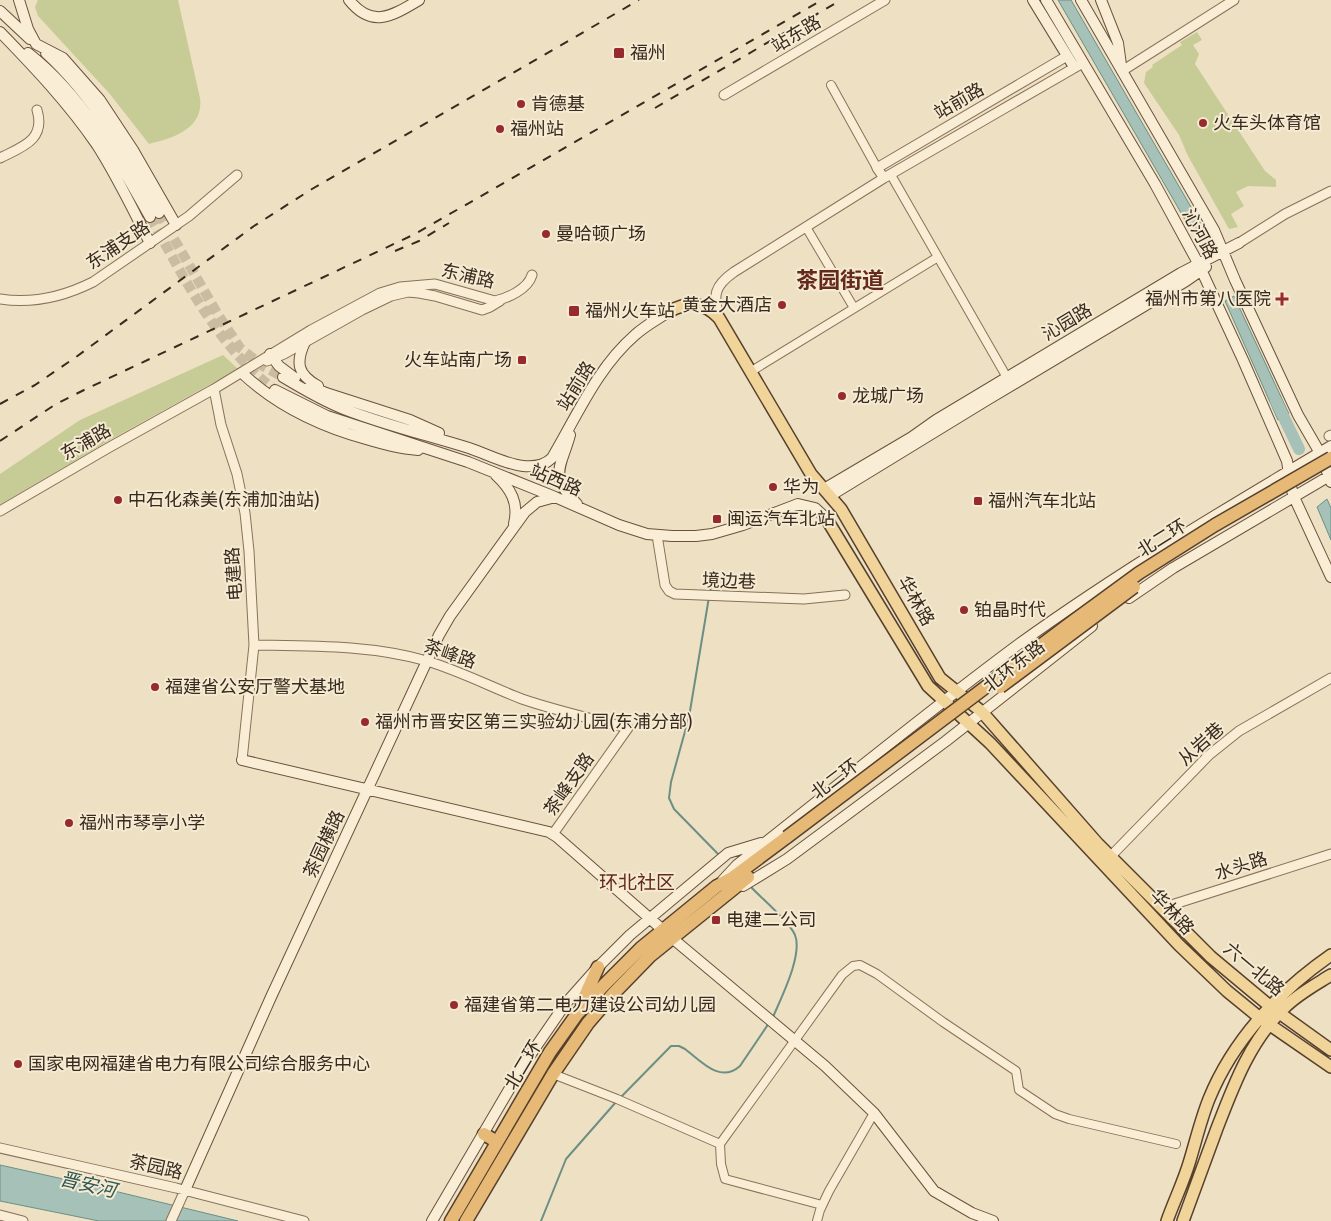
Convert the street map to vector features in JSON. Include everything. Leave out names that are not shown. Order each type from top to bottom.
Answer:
[{"type":"highway","name":"北二环","points":[[790,840],[1068,625],[1139,573],[1326,455]]},
{"type":"highway","name":"北二环","points":[[451,1221],[550,1052],[578,1014],[624,964],[1144,579],[1219,532],[1330,475]]},
{"type":"highway","name":"北二环","points":[[466,1221],[575,1040],[614,993],[650,956],[667,934]]},
{"type":"highway","points":[[578,1014],[598,967]]},
{"type":"highway","points":[[484,1134],[497,1142]]},
{"type":"main road","points":[[18,0],[28,29],[36,44],[63,58],[100,100],[133,150],[176,225]]},
{"type":"main road","points":[[349,0],[361,13],[375,17],[390,16],[419,0]]},
{"type":"main road","points":[[1033,0],[1067,56],[1078,65]]},
{"type":"main road","name":"沁河路","points":[[1046,0],[1078,65],[1155,184],[1199,267],[1243,360],[1287,461],[1294,497],[1331,577]]},
{"type":"main road","name":"沁河路","points":[[1081,0],[1208,220],[1298,414],[1326,455],[1330,475]]},
{"type":"main road","points":[[1101,0],[1118,42],[1122,71]]},
{"type":"main road","points":[[0,11],[66,73],[100,115],[126,154],[155,215],[118,158],[82,108],[47,69],[0,31]]},
{"type":"main road","points":[[0,31],[61,98],[88,133],[114,172],[150,243]]},
{"type":"main road","name":"沁园路","points":[[827,492],[1239,243]]},
{"type":"main road","name":"华林路","points":[[670,311],[685,304],[698,304],[707,307],[718,318],[811,474],[841,508],[940,678],[982,712],[1110,857],[1162,908]]},
{"type":"main road","name":"站前路","points":[[511,464],[532,466],[547,463],[552,458],[597,380],[627,343],[640,331],[670,311]]},
{"type":"main road","points":[[305,342],[301,353],[300,370],[306,379],[326,393]]},
{"type":"main road","points":[[272,356],[287,373],[326,393],[410,420],[477,450]]},
{"type":"main road","points":[[242,372],[276,402],[321,424],[401,449],[437,452]]},
{"type":"main road","name":"站西路","points":[[283,377],[313,395],[343,409],[477,450],[511,464]]},
{"type":"main road","name":"站西路","points":[[275,390],[311,409],[336,419],[490,470],[634,530],[657,535],[696,536],[712,534],[743,525],[798,504],[815,508],[826,518]]},
{"type":"main road","points":[[575,417],[558,470],[559,479],[568,495],[583,510]]},
{"type":"main road","points":[[739,878],[768,840],[1020,644],[1123,572],[1179,537],[1289,472],[1326,455],[1330,439]]},
{"type":"main road","points":[[490,470],[503,482],[513,498],[516,507],[514,525]]},
{"type":"main road","name":"北环东路","points":[[739,878],[787,859],[969,723],[1147,585],[1330,475]]},
{"type":"main road","name":"茶园横路","points":[[185,1190],[267,1006],[426,661],[450,616],[514,525],[531,507],[545,499],[555,497]]},
{"type":"main road","name":"华林路","points":[[826,518],[928,686],[969,723],[1178,945],[1227,991],[1265,1021]]},
{"type":"main road","points":[[242,760],[544,830],[553,834],[667,934],[825,1066],[874,1113],[934,1191],[972,1213],[994,1221]]},
{"type":"main road","points":[[432,1221],[524,1064],[566,1003],[630,935],[728,853],[768,840]]},
{"type":"main road","name":"六一北路","points":[[1162,908],[1217,962],[1275,1010],[1331,1050]]},
{"type":"main road","points":[[1167,1221],[1190,1161],[1196,1133],[1210,1097],[1217,1081],[1239,1044],[1265,1021],[1302,977],[1331,956]]},
{"type":"main road","points":[[1275,1010],[1331,975]]},
{"type":"main road","points":[[1183,1221],[1242,1066],[1265,1021]]},
{"type":"main road","name":"六一北路","points":[[1265,1021],[1331,1067]]},
{"type":"street","name":"站东路","points":[[724,95],[885,0]]},
{"type":"street","points":[[1122,71],[1234,0]]},
{"type":"street","name":"站前路","points":[[877,168],[1067,56]]},
{"type":"street","name":"站前路","points":[[718,318],[715,298],[717,289],[723,280],[734,272],[887,176],[1078,65]]},
{"type":"street","points":[[831,85],[877,168],[887,176],[938,257],[1009,381]]},
{"type":"street","points":[[0,158],[24,147],[36,135],[40,122],[37,110]]},
{"type":"street","name":"东浦支路","points":[[0,299],[49,297],[79,289],[104,275],[208,202],[237,175]]},
{"type":"street","name":"沁园路","points":[[1239,243],[1285,214],[1331,192]]},
{"type":"street","points":[[806,227],[854,308]]},
{"type":"street","points":[[750,372],[938,257]]},
{"type":"street","points":[[507,296],[524,288],[532,275]]},
{"type":"street","name":"东浦路","points":[[0,511],[272,356],[367,299],[394,288],[436,284],[491,301],[507,296]]},
{"type":"street","name":"东浦路","points":[[272,356],[305,342],[370,305],[396,294],[414,292],[426,294],[482,310],[507,296]]},
{"type":"street","name":"电建路","points":[[214,389],[222,425],[237,474],[245,514],[249,551],[254,645],[242,760]]},
{"type":"street","name":"境边巷","points":[[657,535],[666,588],[675,594],[804,599],[845,595]]},
{"type":"street","name":"茶峰路","points":[[254,645],[357,648],[389,652],[426,661],[561,712],[628,728]]},
{"type":"street","name":"从岩巷","points":[[1110,857],[1225,741],[1331,678]]},
{"type":"street","name":"茶峰支路","points":[[553,834],[628,728]]},
{"type":"street","name":"水头路","points":[[1162,908],[1331,854]]},
{"type":"street","points":[[822,1205],[725,1179],[721,1164],[720,1144],[842,974],[853,966],[860,965],[877,974],[943,1022],[1016,1071],[1019,1090],[1055,1114],[1176,1144]]},
{"type":"street","points":[[553,1074],[617,1099],[720,1144]]},
{"type":"street","points":[[817,1221],[822,1205],[874,1113]]},
{"type":"street","name":"茶园路","points":[[0,1148],[185,1190],[304,1221]]},
{"type":"street","points":[[171,1221],[185,1190]]},
{"type":"street","points":[[0,1215],[23,1221]]},
{"type":"green space","points":[[38,0],[178,0],[200,98],[200,109],[192,125],[168,139],[149,144],[109,93],[38,16],[35,7]]},
{"type":"green space","name":"火车头体育馆","points":[[1197,32],[1202,40],[1193,45],[1199,54],[1195,64],[1265,171],[1276,180],[1276,187],[1248,186],[1236,192],[1244,206],[1231,214],[1238,227],[1229,229],[1188,156],[1179,135],[1144,83],[1146,72],[1153,67],[1152,65],[1182,45],[1180,42]]},
{"type":"green space","points":[[223,355],[238,369],[110,440],[0,505],[0,474],[80,420]]},
{"type":"water","points":[[1058,0],[1071,0],[1202,226],[1191,230]]},
{"type":"water","points":[[1234,296],[1289,414],[1278,420],[1225,301]]},
{"type":"water","points":[[1327,499],[1331,508],[1331,540],[1317,507]]},
{"type":"water","points":[[0,1165],[238,1221],[99,1221],[0,1201]]},
{"type":"waterway","points":[[1276,401],[1299,449]]},
{"type":"waterway","points":[[710,593],[713,570]]},
{"type":"waterway","points":[[709,597],[689,717],[671,782],[669,798],[674,809],[720,856]]},
{"type":"waterway","points":[[750,886],[792,929],[797,943],[794,965],[773,1017]]},
{"type":"waterway","points":[[620,1098],[671,1046],[679,1046],[685,1049],[711,1069],[718,1072],[733,1071],[740,1066],[769,1023]]},
{"type":"waterway","points":[[541,1221],[566,1159],[616,1102]]},
{"type":"tunnel","points":[[159,213],[217,313],[240,348],[263,366],[283,377]]},
{"type":"tunnel","points":[[150,217],[190,287],[219,332],[254,372],[275,390]]},
{"type":"railway","points":[[0,404],[35,385],[76,357],[254,226],[312,189],[639,0]]},
{"type":"railway","points":[[0,441],[56,404],[86,389],[415,234],[822,0]]},
{"type":"railway","points":[[655,108],[841,0]]},
{"type":"railway","points":[[395,251],[419,241],[449,223]]},
{"type":"place","name":"福州","points":[[619,53]]},
{"type":"place","name":"肯德基","points":[[521,104]]},
{"type":"place","name":"火车头体育馆","points":[[1203,123]]},
{"type":"place","name":"福州站","points":[[500,129]]},
{"type":"place","name":"曼哈顿广场","points":[[546,234]]},
{"type":"place","name":"福州市第八医院","points":[[1282,299]]},
{"type":"place","name":"黄金大酒店","points":[[782,305]]},
{"type":"place","name":"福州火车站","points":[[574,311]]},
{"type":"place","name":"火车站南广场","points":[[522,360]]},
{"type":"place","name":"龙城广场","points":[[842,396]]},
{"type":"place","name":"华为","points":[[773,487]]},
{"type":"place","name":"中石化森美(东浦加油站)","points":[[118,500]]},
{"type":"place","name":"福州汽车北站","points":[[978,501]]},
{"type":"place","name":"闽运汽车北站","points":[[717,519]]},
{"type":"place","name":"铂晶时代","points":[[964,610]]},
{"type":"place","name":"福建省公安厅警犬基地","points":[[155,687]]},
{"type":"place","name":"福州市晋安区第三实验幼儿园(东浦分部)","points":[[365,722]]},
{"type":"place","name":"福州市琴亭小学","points":[[69,823]]},
{"type":"place","name":"电建二公司","points":[[716,920]]},
{"type":"place","name":"福建省第二电力建设公司幼儿园","points":[[454,1005]]},
{"type":"place","name":"国家电网福建省电力有限公司综合服务中心","points":[[18,1064]]},
{"type":"district","name":"茶园街道","points":[[840,280]]},
{"type":"district","name":"环北社区","points":[[637,882]]},
{"type":"water label","name":"晋安河","points":[[88,1184]]}]
